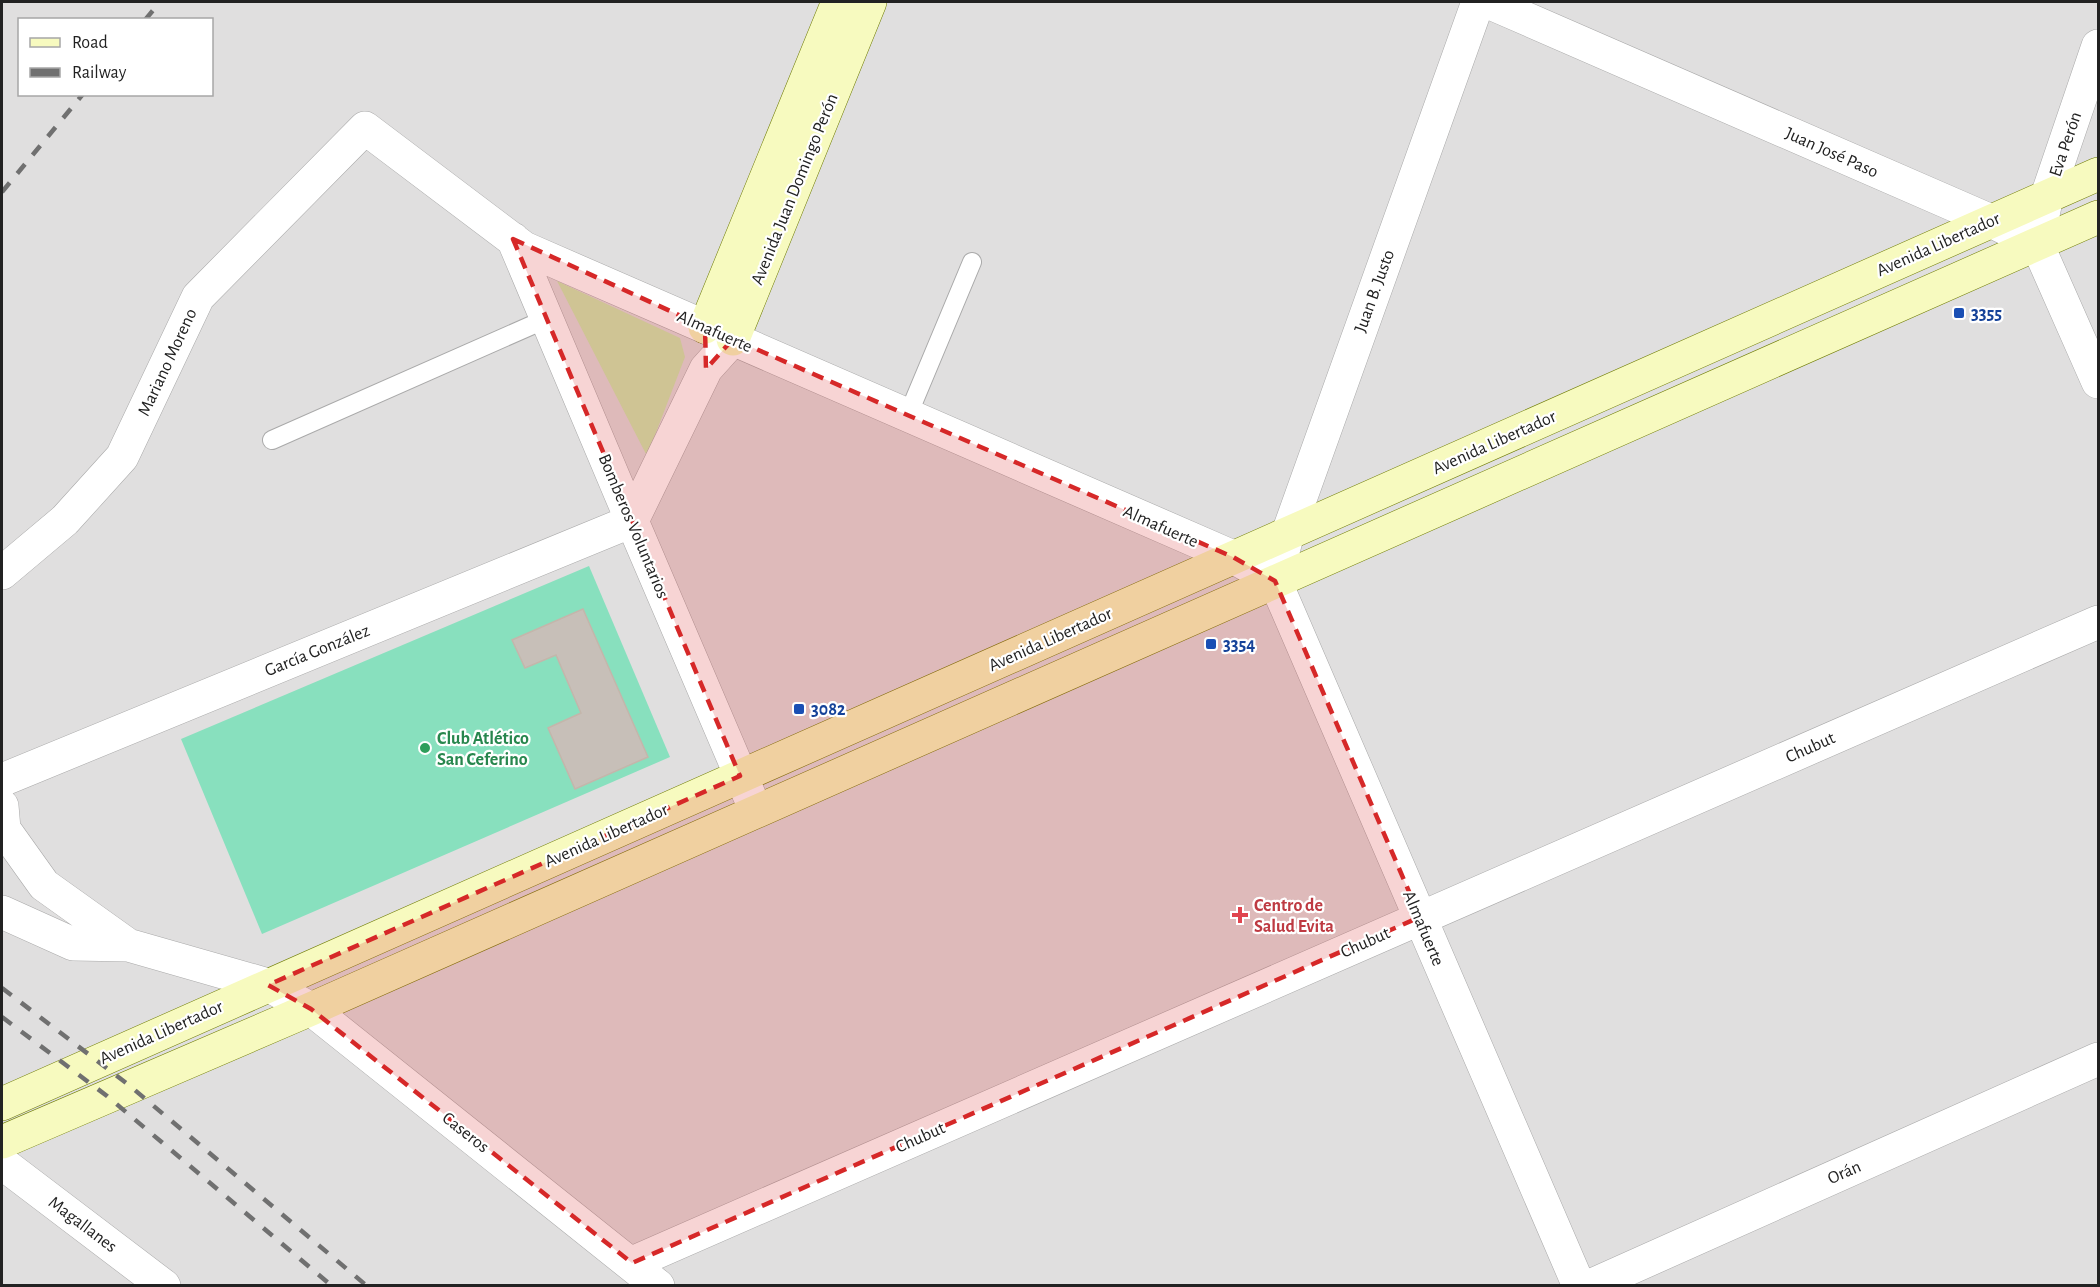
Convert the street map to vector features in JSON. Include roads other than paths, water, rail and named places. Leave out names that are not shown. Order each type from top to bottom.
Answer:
[{"type":"main road","name":"Avenida Juan Domingo Perón","points":[[719,333],[838,2]]},
{"type":"main road","name":"Avenida Juan Domingo Perón","points":[[719,333],[870,2]]},
{"type":"main road","name":"Avenida Libertador","points":[[2,1104],[2098,174]]},
{"type":"main road","name":"Avenida Libertador","points":[[2,1142],[311,1009],[2098,217]]},
{"type":"street","name":"Juan B. Justo","points":[[1275,581],[1288,533],[1478,2]]},
{"type":"street","name":"Juan José Paso","points":[[1488,2],[1990,221],[2037,244]]},
{"type":"street","name":"Eva Perón","points":[[2037,244],[2047,196],[2098,46]]},
{"type":"street","name":"Almafuerte","points":[[365,128],[524,248],[1233,557],[1275,581],[1579,1286]]},
{"type":"street","name":"Mariano Moreno","points":[[2,573],[65,520],[122,457],[198,297],[365,128]]},
{"type":"street","name":"Bomberos Voluntarios","points":[[513,239],[756,812]]},
{"type":"street","points":[[2037,244],[2098,382]]},
{"type":"street","name":"Avenida Juan Domingo Perón","points":[[632,521],[706,369],[719,333]]},
{"type":"street","name":"García González","points":[[2,780],[632,521]]},
{"type":"street","name":"Chubut","points":[[632,1263],[2098,622]]},
{"type":"street","points":[[2,806],[4,829],[44,885],[128,945]]},
{"type":"street","points":[[2,912],[73,944],[128,945]]},
{"type":"street","name":"Caseros","points":[[128,945],[268,985],[311,1009],[658,1286]]},
{"type":"street","name":"Orán","points":[[1590,1286],[2098,1059]]},
{"type":"street","name":"Magallanes","points":[[2,1163],[164,1286]]},
{"type":"lane","points":[[908,415],[972,262]]},
{"type":"lane","points":[[272,440],[546,319]]},
{"type":"railway","points":[[147,18],[160,2]]},
{"type":"railway","points":[[2,192],[81,96]]},
{"type":"railway","points":[[2,988],[130,1086],[367,1286]]},
{"type":"railway","points":[[2,1017],[107,1096],[332,1286]]},
{"type":"place","name":"3355","points":[[1959,313]]},
{"type":"place","name":"3354","points":[[1211,644]]},
{"type":"place","name":"3082","points":[[799,709]]},
{"type":"place","name":"Club Atlético San Ceferino","points":[[425,748]]},
{"type":"place","name":"Centro de Salud Evita","points":[[1240,915]]}]
